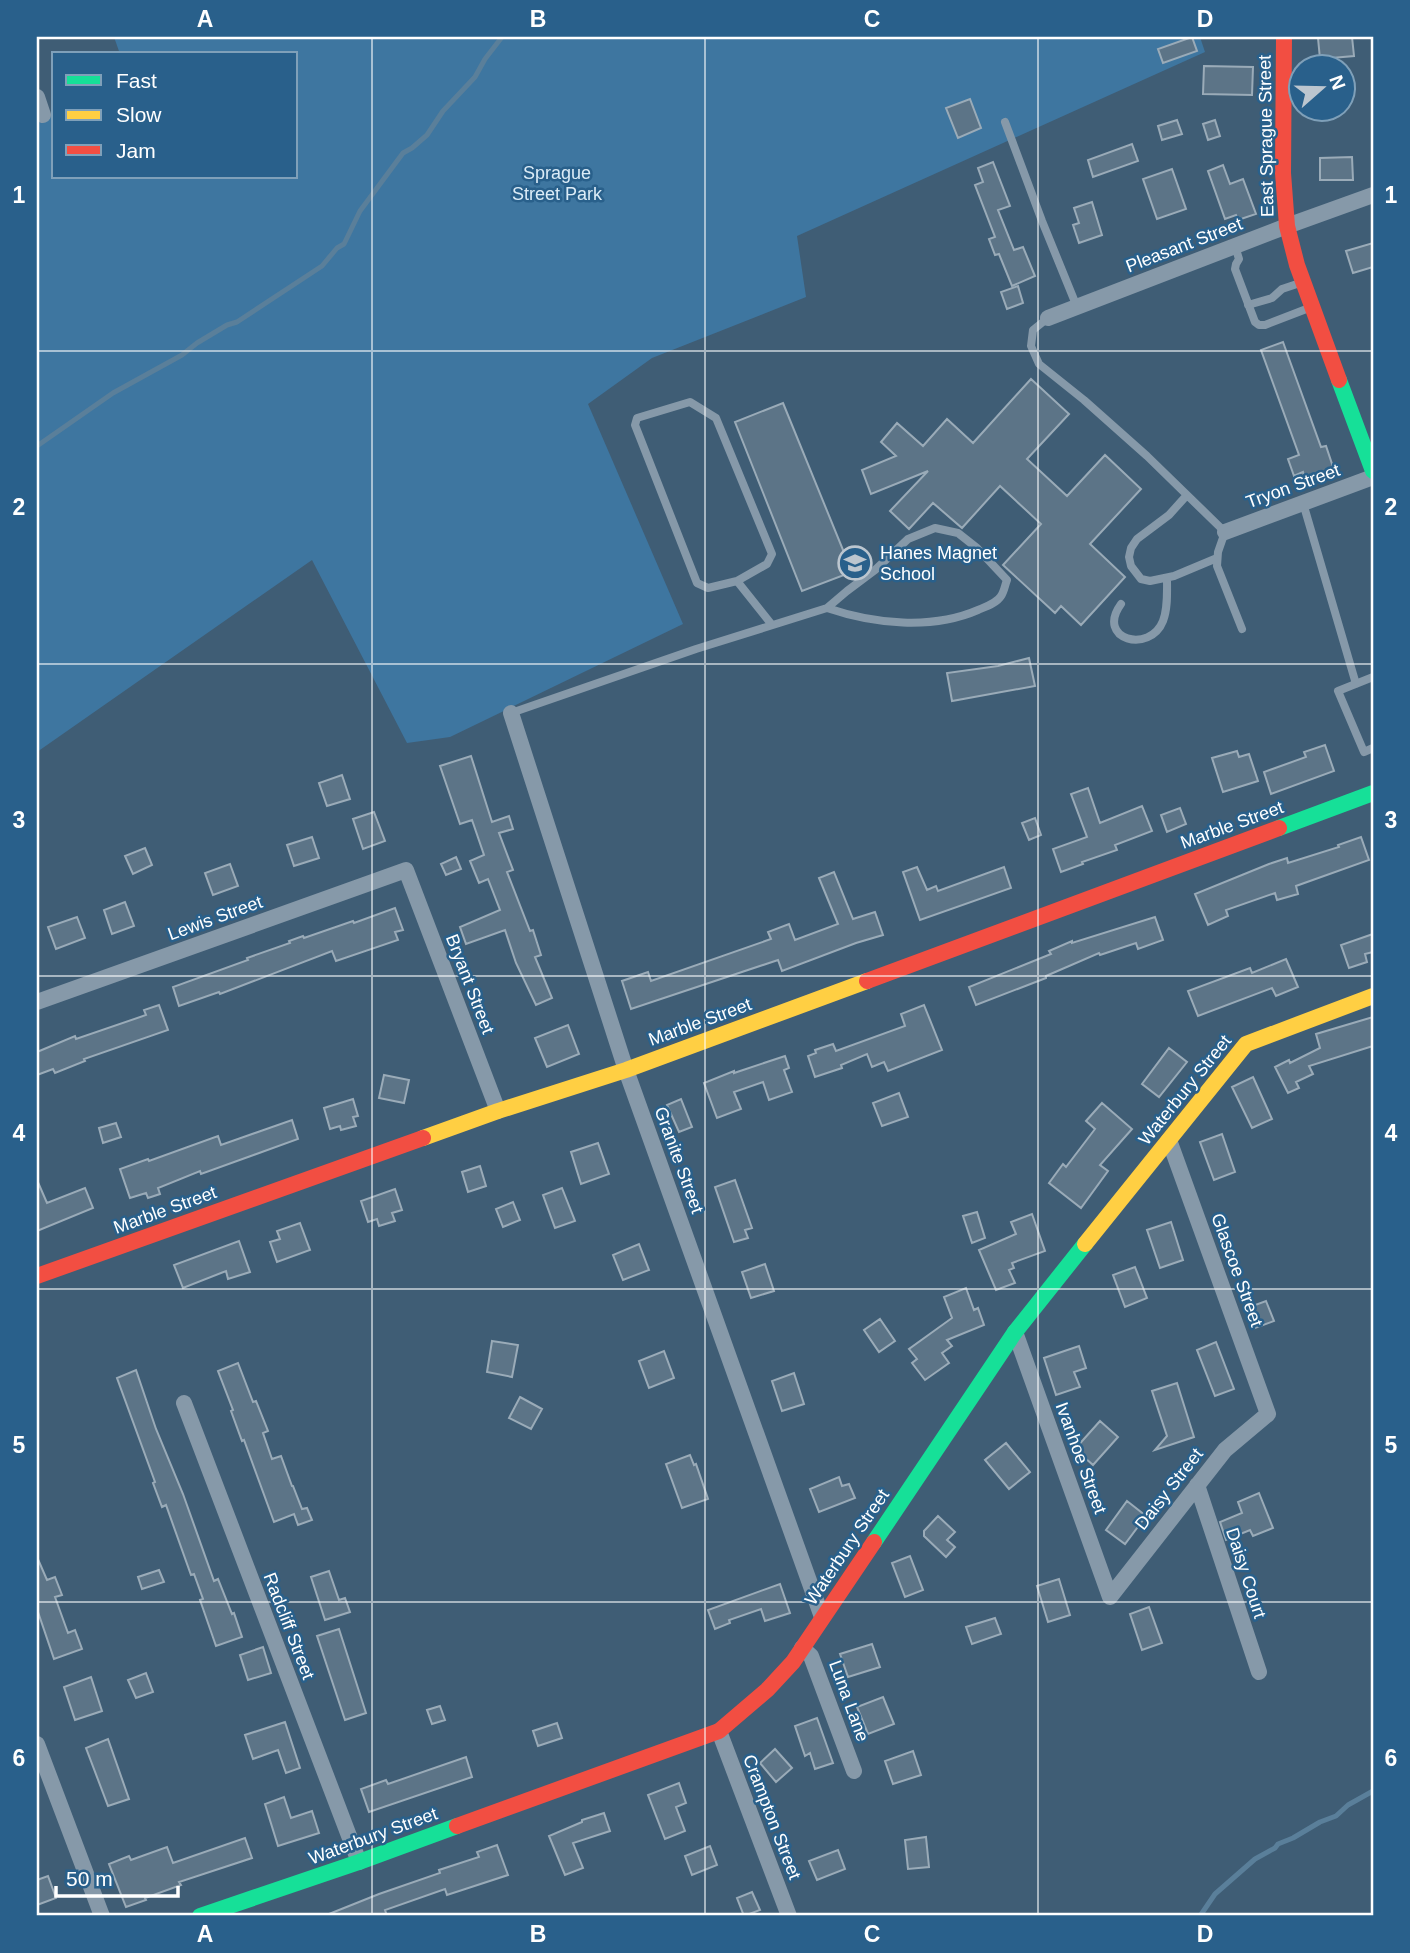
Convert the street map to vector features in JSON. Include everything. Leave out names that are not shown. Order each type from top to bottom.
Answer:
[{"type":"street","name":"East Sprague Street","points":[[1284,37],[1283,173],[1287,226],[1303,282],[1373,471]]},
{"type":"street","points":[[37,97],[43,115]]},
{"type":"street","name":"Pleasant Street","points":[[1048,318],[1373,195]]},
{"type":"street","name":"Tryon Street","points":[[1225,532],[1373,477]]},
{"type":"street","name":"Granite Street","points":[[511,713],[626,1070],[822,1616]]},
{"type":"street","name":"Marble Street","points":[[37,1276],[498,1111],[626,1070],[1373,793]]},
{"type":"street","name":"Lewis Street","points":[[37,1002],[406,870]]},
{"type":"street","name":"Bryant Street","points":[[406,870],[498,1111]]},
{"type":"street","name":"Waterbury Street","points":[[200,1916],[359,1862],[719,1731],[767,1690],[793,1662],[1015,1332],[1246,1044],[1373,996]]},
{"type":"street","name":"Glascoe Street","points":[[1169,1140],[1268,1414]]},
{"type":"street","name":"Ivanhoe Street","points":[[1015,1332],[1110,1597]]},
{"type":"street","name":"Radcliff Street","points":[[184,1403],[359,1862]]},
{"type":"street","name":"Daisy Street","points":[[1110,1597],[1225,1450],[1268,1414]]},
{"type":"street","name":"Daisy Court","points":[[1197,1485],[1259,1672]]},
{"type":"street","name":"Luna Lane","points":[[802,1648],[811,1656],[854,1771]]},
{"type":"street","name":"Crampton Street","points":[[719,1731],[789,1916]]},
{"type":"street","points":[[37,1744],[102,1916]]},
{"type":"lane","points":[[1005,122],[1077,307]]},
{"type":"lane","points":[[1235,246],[1239,259],[1235,269],[1259,326],[1312,307]]},
{"type":"lane","points":[[1248,305],[1272,298],[1282,289],[1303,282]]},
{"type":"lane","points":[[1048,318],[1033,330],[1031,346],[1039,364],[1084,400],[1225,532],[1217,566],[1242,629]]},
{"type":"lane","points":[[690,402],[716,418],[772,554],[767,564],[737,581],[708,589],[697,583],[635,425],[638,418],[690,402]]},
{"type":"lane","points":[[1187,495],[1170,515],[1137,538],[1129,557],[1131,566],[1141,579],[1150,581],[1167,578],[1217,558]]},
{"type":"lane","points":[[1303,503],[1356,684]]},
{"type":"lane","points":[[511,713],[827,608],[875,570],[908,539],[935,528],[958,533],[977,548],[1007,580],[1001,597],[988,606],[969,614],[938,621],[898,623],[848,615],[827,608]]},
{"type":"lane","points":[[1121,604],[1114,620],[1116,630],[1127,639],[1148,638],[1159,630],[1164,619],[1167,578]]},
{"type":"lane","points":[[737,581],[772,625]]},
{"type":"lane","points":[[1373,677],[1338,691],[1364,752],[1373,748]]},
{"type":"green space","name":"Sprague Street Park","points":[[114,37],[1200,37],[1205,52],[797,236],[806,297],[652,358],[588,404],[683,624],[450,737],[407,743],[312,560],[37,752],[37,120],[52,115],[52,178],[298,178],[298,52],[119,52]]},
{"type":"building","points":[[1192,37],[1197,51],[1163,63],[1158,49]]},
{"type":"building","points":[[1352,37],[1354,52],[1319,52],[1318,38]]},
{"type":"building","points":[[1204,66],[1253,67],[1252,95],[1203,94]]},
{"type":"building","points":[[970,99],[981,128],[958,138],[946,108]]},
{"type":"building","points":[[1177,120],[1182,134],[1162,140],[1158,126]]},
{"type":"building","points":[[1215,120],[1220,136],[1208,140],[1203,124]]},
{"type":"building","points":[[1132,144],[1138,161],[1093,177],[1088,160]]},
{"type":"building","points":[[1352,157],[1353,180],[1320,180],[1320,158]]},
{"type":"building","points":[[993,162],[1010,206],[998,210],[1014,250],[1023,247],[1035,276],[1012,286],[999,254],[995,255],[989,239],[995,237],[975,185],[983,182],[978,168]]},
{"type":"building","points":[[1223,165],[1230,184],[1243,179],[1256,214],[1238,220],[1236,215],[1225,219],[1208,171]]},
{"type":"building","points":[[1172,169],[1186,209],[1157,219],[1143,179]]},
{"type":"building","points":[[1092,202],[1102,235],[1079,243],[1073,225],[1079,223],[1074,208]]},
{"type":"building","points":[[1373,243],[1373,267],[1353,273],[1346,251]]},
{"type":"building","points":[[1018,286],[1023,303],[1007,309],[1001,292]]},
{"type":"building","points":[[1283,342],[1321,447],[1326,446],[1334,470],[1305,480],[1303,472],[1294,476],[1288,459],[1299,455],[1261,350]]},
{"type":"building","name":"Hanes Magnet School","points":[[1031,379],[1069,414],[1027,459],[1067,496],[1105,455],[1141,489],[1090,544],[1125,577],[1081,625],[1061,606],[1055,613],[1003,565],[1041,524],[1000,486],[962,528],[933,503],[909,529],[890,511],[928,471],[871,494],[862,470],[896,456],[881,442],[897,423],[923,446],[947,419],[973,443]]},
{"type":"building","points":[[783,403],[852,572],[802,591],[735,422]]},
{"type":"building","points":[[1029,658],[1035,686],[952,701],[947,673],[998,666]]},
{"type":"building","points":[[1325,745],[1334,771],[1271,794],[1264,772],[1306,757],[1304,752]]},
{"type":"building","points":[[1237,751],[1239,757],[1249,754],[1258,781],[1223,792],[1212,758]]},
{"type":"building","points":[[471,756],[492,822],[509,816],[513,829],[499,833],[513,870],[507,872],[530,931],[533,930],[541,955],[535,957],[552,998],[536,1005],[516,963],[505,930],[466,944],[460,927],[500,910],[488,879],[479,883],[470,861],[484,855],[472,820],[460,824],[440,766]]},
{"type":"building","points":[[342,775],[350,799],[327,806],[319,783]]},
{"type":"building","points":[[1088,788],[1100,823],[1142,806],[1152,831],[1115,845],[1117,850],[1061,872],[1053,849],[1087,837],[1071,794]]},
{"type":"building","points":[[1180,808],[1186,824],[1167,832],[1161,815]]},
{"type":"building","points":[[374,812],[385,841],[363,849],[353,819]]},
{"type":"building","points":[[1035,818],[1041,835],[1029,840],[1022,823]]},
{"type":"building","points":[[312,837],[319,858],[294,866],[287,845]]},
{"type":"building","points":[[1361,837],[1369,860],[1296,886],[1298,894],[1277,900],[1275,893],[1226,910],[1228,916],[1208,925],[1195,894],[1269,864],[1287,858],[1288,863]]},
{"type":"building","points":[[145,848],[152,865],[133,874],[125,856]]},
{"type":"building","points":[[456,857],[461,869],[446,875],[441,864]]},
{"type":"building","points":[[230,864],[238,886],[213,895],[205,873]]},
{"type":"building","points":[[917,867],[927,890],[936,886],[938,891],[1004,867],[1011,888],[920,920],[903,872]]},
{"type":"building","points":[[834,872],[853,919],[875,912],[883,935],[782,971],[778,960],[631,1009],[622,981],[648,972],[651,981],[771,939],[768,932],[789,924],[795,940],[838,924],[819,878]]},
{"type":"building","points":[[125,902],[134,926],[112,934],[104,910]]},
{"type":"building","points":[[395,908],[403,930],[395,932],[398,940],[336,961],[332,951],[220,994],[219,992],[179,1006],[173,987],[248,960],[247,958],[303,936],[304,938],[353,921],[354,923]]},
{"type":"building","points":[[77,917],[85,938],[56,949],[48,927]]},
{"type":"building","points":[[1155,917],[1163,940],[1138,949],[1136,943],[1100,955],[1099,953],[1046,978],[976,1005],[969,987],[1051,954],[1049,951],[1072,941]]},
{"type":"building","points":[[1373,934],[1373,952],[1365,954],[1367,962],[1349,968],[1341,945]]},
{"type":"building","points":[[1286,959],[1298,987],[1276,996],[1272,988],[1198,1016],[1188,991],[1250,968],[1252,973]]},
{"type":"building","points":[[159,1005],[168,1030],[84,1059],[85,1061],[55,1073],[53,1069],[37,1075],[37,1052],[75,1036],[76,1039],[146,1015],[144,1010]]},
{"type":"building","points":[[924,1005],[942,1050],[888,1071],[884,1062],[872,1067],[867,1054],[841,1065],[842,1068],[815,1077],[808,1056],[816,1053],[815,1050],[833,1044],[836,1051],[905,1026],[901,1014]]},
{"type":"building","points":[[1373,1017],[1373,1046],[1309,1066],[1313,1074],[1296,1082],[1299,1088],[1288,1093],[1275,1067],[1289,1060],[1290,1063],[1320,1048],[1316,1034]]},
{"type":"building","points":[[568,1025],[579,1054],[547,1067],[535,1038]]},
{"type":"building","points":[[1169,1048],[1187,1062],[1159,1097],[1142,1084]]},
{"type":"building","points":[[785,1056],[789,1068],[784,1070],[792,1092],[769,1100],[763,1082],[734,1092],[741,1109],[717,1118],[704,1083]]},
{"type":"building","points":[[384,1075],[409,1080],[404,1103],[379,1098]]},
{"type":"building","points":[[1253,1077],[1272,1119],[1252,1128],[1232,1087]]},
{"type":"building","points":[[899,1093],[908,1117],[882,1126],[873,1103]]},
{"type":"building","points":[[353,1099],[358,1116],[353,1117],[356,1126],[341,1130],[340,1126],[330,1129],[324,1108]]},
{"type":"building","points":[[681,1099],[692,1127],[679,1132],[667,1105]]},
{"type":"building","points":[[1102,1103],[1132,1129],[1100,1165],[1108,1171],[1081,1208],[1049,1183],[1063,1164],[1066,1167],[1095,1129],[1086,1121]]},
{"type":"building","points":[[292,1120],[298,1139],[201,1174],[200,1171],[158,1188],[160,1194],[148,1198],[146,1193],[130,1198],[120,1169],[218,1136],[221,1145]]},
{"type":"building","points":[[116,1123],[121,1137],[103,1143],[99,1128]]},
{"type":"building","points":[[1222,1134],[1235,1172],[1214,1180],[1200,1142]]},
{"type":"building","points":[[598,1143],[609,1174],[581,1184],[571,1152]]},
{"type":"building","points":[[480,1166],[486,1186],[468,1192],[462,1172]]},
{"type":"building","points":[[37,1180],[47,1203],[85,1188],[93,1208],[37,1231]]},
{"type":"building","points":[[735,1180],[752,1228],[745,1230],[748,1238],[734,1242],[715,1187]]},
{"type":"building","points":[[562,1188],[575,1221],[555,1228],[543,1195]]},
{"type":"building","points":[[395,1189],[402,1210],[392,1213],[395,1221],[379,1226],[377,1219],[368,1222],[361,1201]]},
{"type":"building","points":[[513,1202],[520,1220],[503,1227],[496,1209]]},
{"type":"building","points":[[977,1212],[985,1238],[972,1243],[963,1216]]},
{"type":"building","points":[[1032,1214],[1045,1251],[1012,1263],[1014,1268],[1009,1270],[1015,1283],[996,1290],[979,1250],[1016,1234],[1011,1222]]},
{"type":"building","points":[[1171,1222],[1183,1260],[1160,1268],[1147,1230]]},
{"type":"building","points":[[300,1223],[310,1250],[277,1262],[270,1242],[280,1239],[277,1231]]},
{"type":"building","points":[[239,1241],[250,1272],[228,1279],[226,1271],[183,1288],[174,1265]]},
{"type":"building","points":[[639,1244],[649,1270],[623,1280],[613,1255]]},
{"type":"building","points":[[765,1264],[774,1291],[751,1298],[742,1272]]},
{"type":"building","points":[[1135,1267],[1147,1298],[1125,1307],[1113,1275]]},
{"type":"building","points":[[966,1288],[974,1310],[978,1308],[984,1325],[947,1340],[952,1346],[942,1353],[949,1363],[925,1380],[912,1363],[917,1359],[909,1349],[952,1318],[944,1297]]},
{"type":"building","points":[[1266,1301],[1274,1321],[1255,1328],[1247,1308]]},
{"type":"building","points":[[880,1319],[895,1341],[879,1352],[864,1330]]},
{"type":"building","points":[[492,1341],[518,1345],[512,1377],[487,1372]]},
{"type":"building","points":[[1216,1342],[1234,1389],[1215,1396],[1197,1350]]},
{"type":"building","points":[[1079,1346],[1086,1368],[1074,1372],[1080,1387],[1056,1395],[1044,1358]]},
{"type":"building","points":[[664,1351],[674,1378],[649,1388],[639,1361]]},
{"type":"building","points":[[238,1363],[268,1431],[263,1433],[272,1459],[281,1456],[302,1509],[307,1508],[312,1520],[298,1525],[294,1514],[274,1522],[218,1371]]},
{"type":"building","points":[[136,1370],[214,1581],[218,1579],[242,1637],[216,1646],[194,1574],[191,1575],[166,1505],[162,1507],[117,1378]]},
{"type":"building","points":[[794,1373],[804,1404],[782,1411],[772,1381]]},
{"type":"building","points":[[1177,1383],[1194,1437],[1155,1450],[1167,1436],[1152,1391]]},
{"type":"building","points":[[520,1397],[542,1409],[531,1429],[509,1418]]},
{"type":"building","points":[[1100,1421],[1118,1437],[1093,1465],[1075,1449]]},
{"type":"building","points":[[1006,1443],[1030,1472],[1009,1489],[985,1460]]},
{"type":"building","points":[[690,1455],[694,1465],[696,1464],[708,1499],[682,1508],[666,1464]]},
{"type":"building","points":[[839,1477],[842,1486],[849,1484],[855,1498],[819,1512],[810,1489]]},
{"type":"building","points":[[1259,1493],[1273,1528],[1253,1536],[1250,1530],[1226,1540],[1220,1522],[1242,1513],[1238,1502]]},
{"type":"building","points":[[1127,1501],[1146,1516],[1125,1544],[1106,1530]]},
{"type":"building","points":[[938,1516],[955,1532],[947,1540],[955,1547],[946,1557],[924,1536],[924,1531]]},
{"type":"building","points":[[910,1556],[923,1590],[905,1597],[892,1563]]},
{"type":"building","points":[[37,1557],[47,1580],[55,1577],[62,1595],[55,1597],[68,1633],[75,1630],[82,1649],[54,1659],[37,1609]]},
{"type":"building","points":[[159,1570],[164,1582],[142,1589],[138,1577]]},
{"type":"building","points":[[329,1571],[339,1600],[345,1598],[350,1612],[325,1620],[311,1577]]},
{"type":"building","points":[[1059,1579],[1070,1615],[1048,1622],[1037,1586]]},
{"type":"building","points":[[780,1584],[790,1613],[765,1621],[761,1609],[729,1620],[730,1623],[715,1629],[708,1610]]},
{"type":"building","points":[[1149,1607],[1162,1643],[1142,1650],[1130,1614]]},
{"type":"building","points":[[995,1618],[1001,1634],[972,1644],[966,1627]]},
{"type":"building","points":[[339,1629],[366,1713],[345,1720],[317,1636]]},
{"type":"building","points":[[872,1644],[880,1667],[848,1677],[840,1654]]},
{"type":"building","points":[[263,1647],[271,1673],[248,1680],[240,1655]]},
{"type":"building","points":[[146,1673],[153,1692],[136,1698],[128,1680]]},
{"type":"building","points":[[91,1677],[102,1711],[75,1720],[64,1687]]},
{"type":"building","points":[[883,1697],[894,1724],[868,1734],[857,1707]]},
{"type":"building","points":[[440,1706],[445,1720],[432,1724],[427,1710]]},
{"type":"building","points":[[817,1718],[833,1763],[815,1769],[810,1753],[805,1756],[795,1726]]},
{"type":"building","points":[[285,1722],[300,1768],[286,1773],[278,1750],[253,1759],[245,1735]]},
{"type":"building","points":[[557,1723],[562,1738],[538,1746],[533,1731]]},
{"type":"building","points":[[108,1739],[129,1799],[108,1806],[86,1748]]},
{"type":"building","points":[[775,1749],[792,1768],[776,1782],[760,1763]]},
{"type":"building","points":[[913,1751],[921,1775],[893,1784],[885,1761]]},
{"type":"building","points":[[466,1757],[472,1777],[369,1812],[361,1789],[386,1780],[388,1784]]},
{"type":"building","points":[[679,1783],[686,1803],[676,1807],[685,1831],[665,1839],[648,1795]]},
{"type":"building","points":[[284,1797],[291,1818],[312,1811],[319,1833],[278,1846],[265,1804]]},
{"type":"building","points":[[604,1813],[610,1831],[573,1843],[583,1868],[565,1875],[549,1836]]},
{"type":"building","points":[[926,1837],[929,1867],[908,1869],[905,1840]]},
{"type":"building","points":[[245,1838],[252,1858],[179,1882],[181,1885],[126,1907],[109,1864],[129,1856],[131,1860],[167,1847],[173,1863]]},
{"type":"building","points":[[497,1845],[508,1875],[447,1895],[445,1889],[385,1910],[387,1916],[324,1916],[479,1857],[477,1852]]},
{"type":"building","points":[[710,1846],[717,1865],[692,1875],[685,1856]]},
{"type":"building","points":[[838,1850],[845,1869],[817,1880],[809,1861]]},
{"type":"building","points":[[48,1876],[56,1898],[37,1905],[37,1880]]},
{"type":"building","points":[[752,1892],[760,1910],[744,1916],[737,1898]]},
{"type":"waterway","points":[[37,446],[113,393],[182,355],[227,325],[237,322],[322,266],[337,248],[344,244],[360,211],[403,153],[427,135],[443,111],[475,77],[502,37]]},
{"type":"waterway","points":[[1200,1916],[1215,1894],[1255,1859],[1278,1844],[1336,1816],[1348,1805],[1373,1791]]},
{"type":"traffic: fast","points":[[1339,380],[1373,471]]},
{"type":"traffic: fast","points":[[1279,828],[1373,793]]},
{"type":"traffic: fast","points":[[874,1542],[1015,1332],[1085,1244]]},
{"type":"traffic: fast","points":[[200,1916],[457,1826]]},
{"type":"traffic: slow","points":[[423,1138],[626,1070],[867,981]]},
{"type":"traffic: slow","points":[[1085,1244],[1246,1044],[1373,996]]},
{"type":"traffic: jam","points":[[1284,37],[1283,173],[1287,226],[1297,265],[1339,380]]},
{"type":"traffic: jam","points":[[867,981],[1279,828]]},
{"type":"traffic: jam","points":[[37,1276],[423,1138]]},
{"type":"traffic: jam","points":[[457,1826],[719,1731],[767,1690],[793,1662],[874,1542]]},
{"type":"place","name":"Hanes Magnet School","points":[[855,563]]}]
